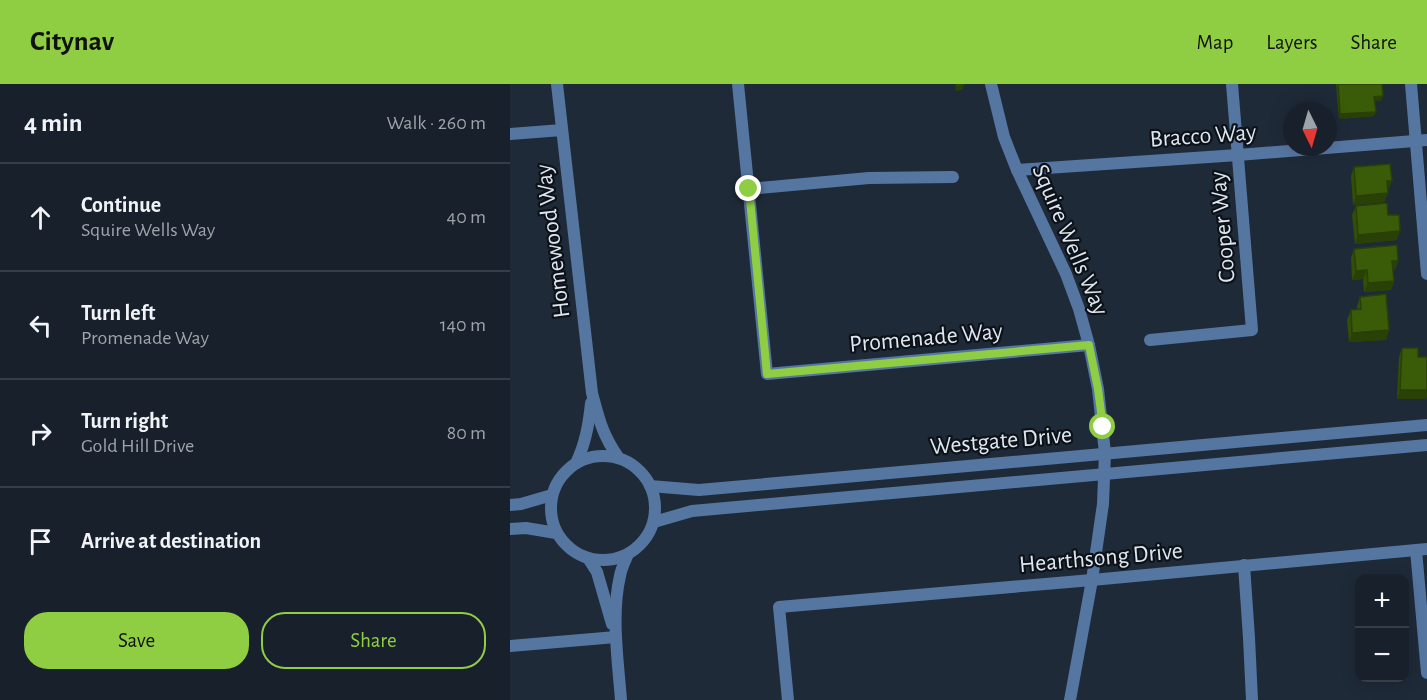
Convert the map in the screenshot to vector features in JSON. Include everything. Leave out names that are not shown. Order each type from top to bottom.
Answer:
[{"type":"street","name":"Homewood Way","points":[[557,84],[592,393],[606,439],[618,457]]},
{"type":"street","points":[[738,84],[749,189],[869,178],[953,177]]},
{"type":"street","name":"Squire Wells Way","points":[[991,84],[1004,137],[1066,274],[1079,309],[1098,389],[1105,453],[1103,504],[1070,700]]},
{"type":"street","name":"Cooper Way","points":[[1150,340],[1252,330],[1232,84]]},
{"type":"street","points":[[1411,84],[1421,140],[1427,274]]},
{"type":"street","points":[[510,134],[562,130]]},
{"type":"street","name":"Bracco Way","points":[[1017,170],[1421,140]]},
{"type":"street","name":"Promenade Way","points":[[749,189],[767,374],[1089,345]]},
{"type":"street","name":"Homewood Way","points":[[577,461],[584,448],[589,426],[592,393]]},
{"type":"street","name":"Westgate Drive","points":[[650,486],[699,490],[1427,425]]},
{"type":"street","name":"Westgate Drive","points":[[654,522],[692,511],[1427,445]]},
{"type":"street","points":[[597,455],[618,457],[636,466],[649,482],[655,503],[654,522],[644,541],[628,554],[609,560],[588,558],[569,549],[556,533],[550,513],[552,495],[561,474],[577,461],[597,455]]},
{"type":"street","points":[[510,505],[552,495]]},
{"type":"street","points":[[510,529],[526,528],[556,533]]},
{"type":"street","points":[[1421,549],[1427,673]]},
{"type":"street","name":"Hearthsong Drive","points":[[788,700],[779,607],[1421,549]]},
{"type":"street","points":[[621,700],[616,637],[616,596],[620,575],[628,554]]},
{"type":"street","points":[[588,558],[597,572],[616,637]]},
{"type":"street","points":[[1244,566],[1252,700]]},
{"type":"street","points":[[510,646],[616,637]]},
{"type":"building","points":[[1338,84],[1382,84],[1383,96],[1374,97],[1376,112],[1340,114]]},
{"type":"building","points":[[1390,164],[1392,181],[1387,181],[1388,193],[1356,196],[1354,167]]},
{"type":"building","points":[[1387,203],[1388,215],[1399,215],[1400,231],[1358,235],[1356,206]]},
{"type":"building","points":[[1397,245],[1398,261],[1392,261],[1394,281],[1368,283],[1367,270],[1356,271],[1354,249]]},
{"type":"building","points":[[1386,294],[1389,330],[1352,333],[1351,310],[1361,309],[1360,297]]},
{"type":"building","points":[[1402,348],[1418,348],[1418,357],[1427,357],[1427,390],[1400,390]]},
{"type":"route","points":[[749,189],[767,374],[1089,345],[1103,427]]}]
